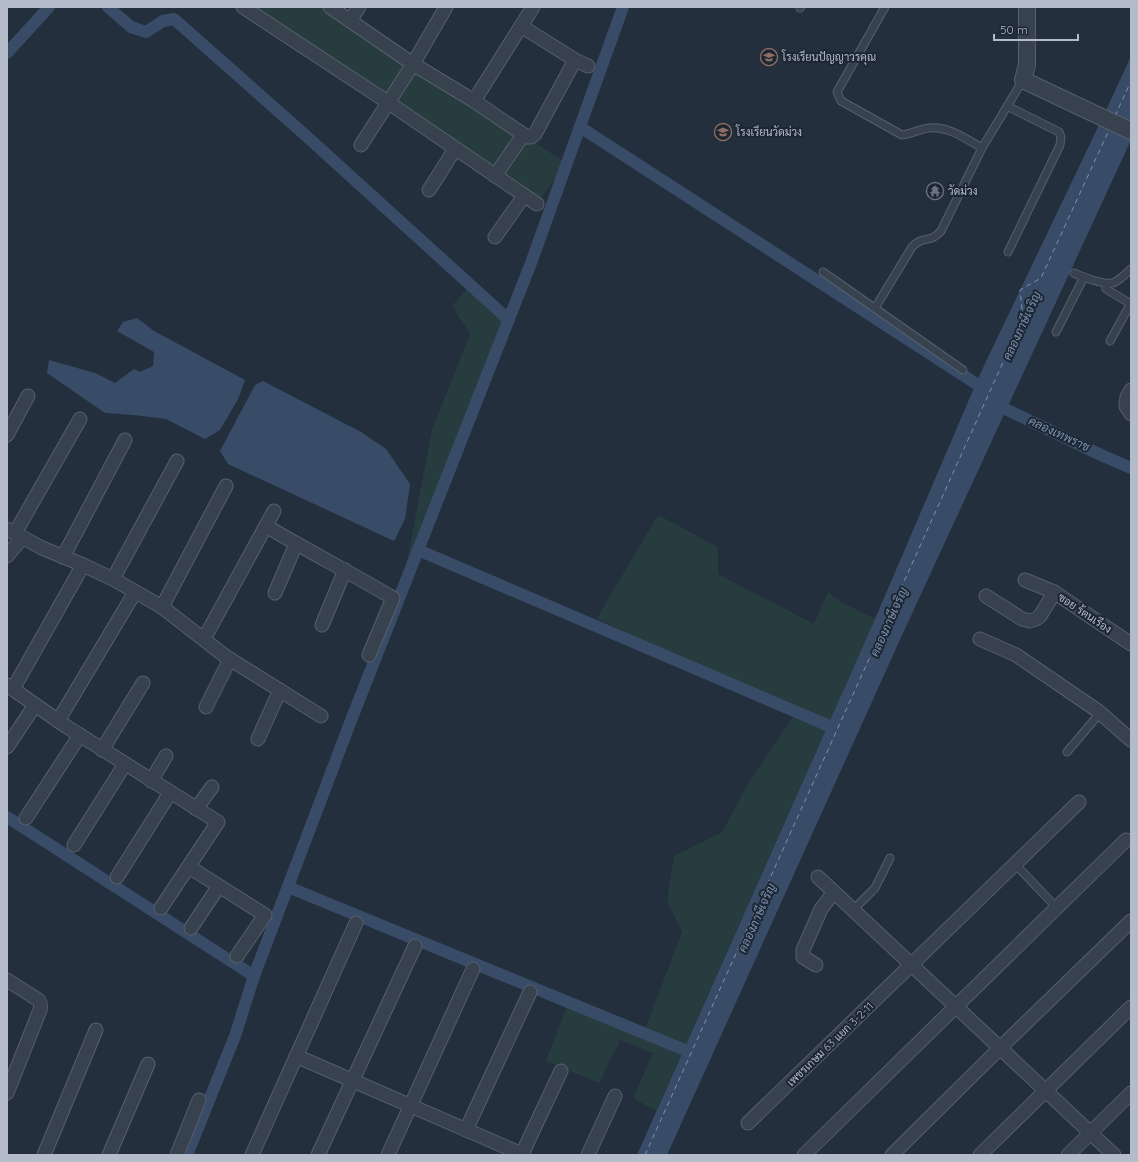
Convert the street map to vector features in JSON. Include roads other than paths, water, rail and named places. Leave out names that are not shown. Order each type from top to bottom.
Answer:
[{"type":"street","points":[[243,7],[389,103],[536,204]]},
{"type":"street","points":[[330,7],[413,64],[474,101],[527,137],[531,137],[535,134],[575,60]]},
{"type":"street","points":[[350,21],[359,7]]},
{"type":"street","points":[[361,145],[389,103],[446,7]]},
{"type":"street","points":[[474,101],[533,7]]},
{"type":"street","points":[[1027,7],[1027,65],[1023,80],[1131,131]]},
{"type":"street","points":[[521,26],[575,60],[588,66]]},
{"type":"street","points":[[495,176],[523,135]]},
{"type":"street","points":[[429,190],[455,149]]},
{"type":"street","points":[[496,237],[524,196]]},
{"type":"street","points":[[1131,390],[1127,397],[1126,406],[1131,414]]},
{"type":"street","points":[[7,435],[28,396]]},
{"type":"street","points":[[7,556],[15,533],[80,419]]},
{"type":"street","points":[[63,557],[125,440]]},
{"type":"street","points":[[113,579],[177,461]]},
{"type":"street","points":[[162,607],[226,486]]},
{"type":"street","points":[[204,639],[274,511]]},
{"type":"street","points":[[266,526],[393,598],[369,655]]},
{"type":"street","points":[[15,533],[42,548],[113,579],[162,607],[230,659],[321,716]]},
{"type":"street","points":[[275,593],[296,544]]},
{"type":"street","points":[[83,565],[10,687],[102,750],[218,822],[161,908]]},
{"type":"street","points":[[322,625],[345,570]]},
{"type":"street","points":[[1025,580],[1054,592]]},
{"type":"street","points":[[58,721],[135,592]]},
{"type":"street","name":"ซอย ร้ตนเรึอง","points":[[986,596],[1022,620],[1030,621],[1040,616],[1054,592],[1131,644]]},
{"type":"street","points":[[980,639],[1016,655],[1100,713],[1131,740]]},
{"type":"street","points":[[206,707],[230,659]]},
{"type":"street","points":[[102,750],[143,684]]},
{"type":"street","points":[[258,739],[280,690]]},
{"type":"street","points":[[7,747],[35,705]]},
{"type":"street","points":[[26,818],[80,735]]},
{"type":"street","points":[[151,781],[166,756]]},
{"type":"street","points":[[74,845],[125,764]]},
{"type":"street","points":[[196,809],[212,786]]},
{"type":"street","points":[[117,877],[170,793]]},
{"type":"street","name":"เพชรเกษม 63 แยก 3-2-11","points":[[748,1123],[1079,802]]},
{"type":"street","points":[[804,1155],[1126,840]]},
{"type":"street","points":[[189,866],[265,915],[237,956]]},
{"type":"street","points":[[818,877],[1114,1155]]},
{"type":"street","points":[[191,928],[219,886]]},
{"type":"street","points":[[816,965],[803,957],[803,950],[821,909],[834,892]]},
{"type":"street","points":[[892,1155],[1131,921]]},
{"type":"street","points":[[252,1155],[356,923]]},
{"type":"street","points":[[318,1155],[415,946]]},
{"type":"street","points":[[388,1155],[473,969]]},
{"type":"street","points":[[7,980],[37,999],[41,1005],[7,1094]]},
{"type":"street","points":[[466,1130],[530,992]]},
{"type":"street","points":[[980,1155],[1131,1007]]},
{"type":"street","points":[[44,1155],[96,1030]]},
{"type":"street","points":[[296,1056],[523,1155],[561,1070]]},
{"type":"street","points":[[109,1155],[148,1064]]},
{"type":"street","points":[[1068,1155],[1131,1093]]},
{"type":"street","points":[[588,1155],[615,1096]]},
{"type":"street","points":[[176,1155],[199,1100]]},
{"type":"lane","points":[[885,7],[837,92],[841,101],[902,135],[929,128],[946,129],[982,148]]},
{"type":"lane","points":[[876,308],[912,247],[921,240],[932,239],[941,231],[982,148],[1023,80]]},
{"type":"lane","points":[[1007,106],[1059,132],[1061,137],[1060,145],[1008,252]]},
{"type":"lane","points":[[1074,273],[1106,284],[1115,282],[1131,269]]},
{"type":"lane","points":[[823,272],[963,370]]},
{"type":"lane","points":[[1056,332],[1084,277]]},
{"type":"lane","points":[[1106,284],[1106,289],[1131,304],[1110,341]]},
{"type":"lane","points":[[1067,752],[1100,713]]},
{"type":"lane","points":[[853,910],[875,888],[890,858]]},
{"type":"lane","points":[[1015,864],[1057,908]]},
{"type":"water","name":"คลองภาษีเจริญ","points":[[1131,56],[1131,140],[903,633],[667,1155],[637,1155],[875,619],[980,374]]},
{"type":"water","points":[[137,318],[154,331],[245,380],[238,399],[220,430],[205,439],[166,419],[105,413],[47,373],[49,360],[95,373],[115,383],[134,369],[140,372],[153,366],[154,352],[117,331],[123,322]]},
{"type":"water","points":[[263,381],[361,432],[386,449],[410,484],[405,519],[394,541],[228,464],[220,451],[255,385]]},
{"type":"waterway","points":[[7,53],[49,7]]},
{"type":"waterway","points":[[108,7],[131,27],[146,32],[163,21],[174,19],[304,134],[509,320]]},
{"type":"waterway","points":[[187,1155],[235,1036],[254,976],[350,723],[531,263],[623,7]]},
{"type":"waterway","points":[[580,127],[989,392]]},
{"type":"waterway","name":"คลองเทพราช","points":[[993,403],[1131,468]]},
{"type":"waterway","points":[[418,550],[841,731]]},
{"type":"waterway","points":[[7,817],[254,976]]},
{"type":"waterway","points":[[288,887],[697,1055]]},
{"type":"place","name":"โรงเรียนปัญญาวรคุณ","points":[[769,57]]},
{"type":"place","name":"โรงเรียนวัดม่วง","points":[[723,132]]},
{"type":"place","name":"วัดม่วง","points":[[935,191]]}]
